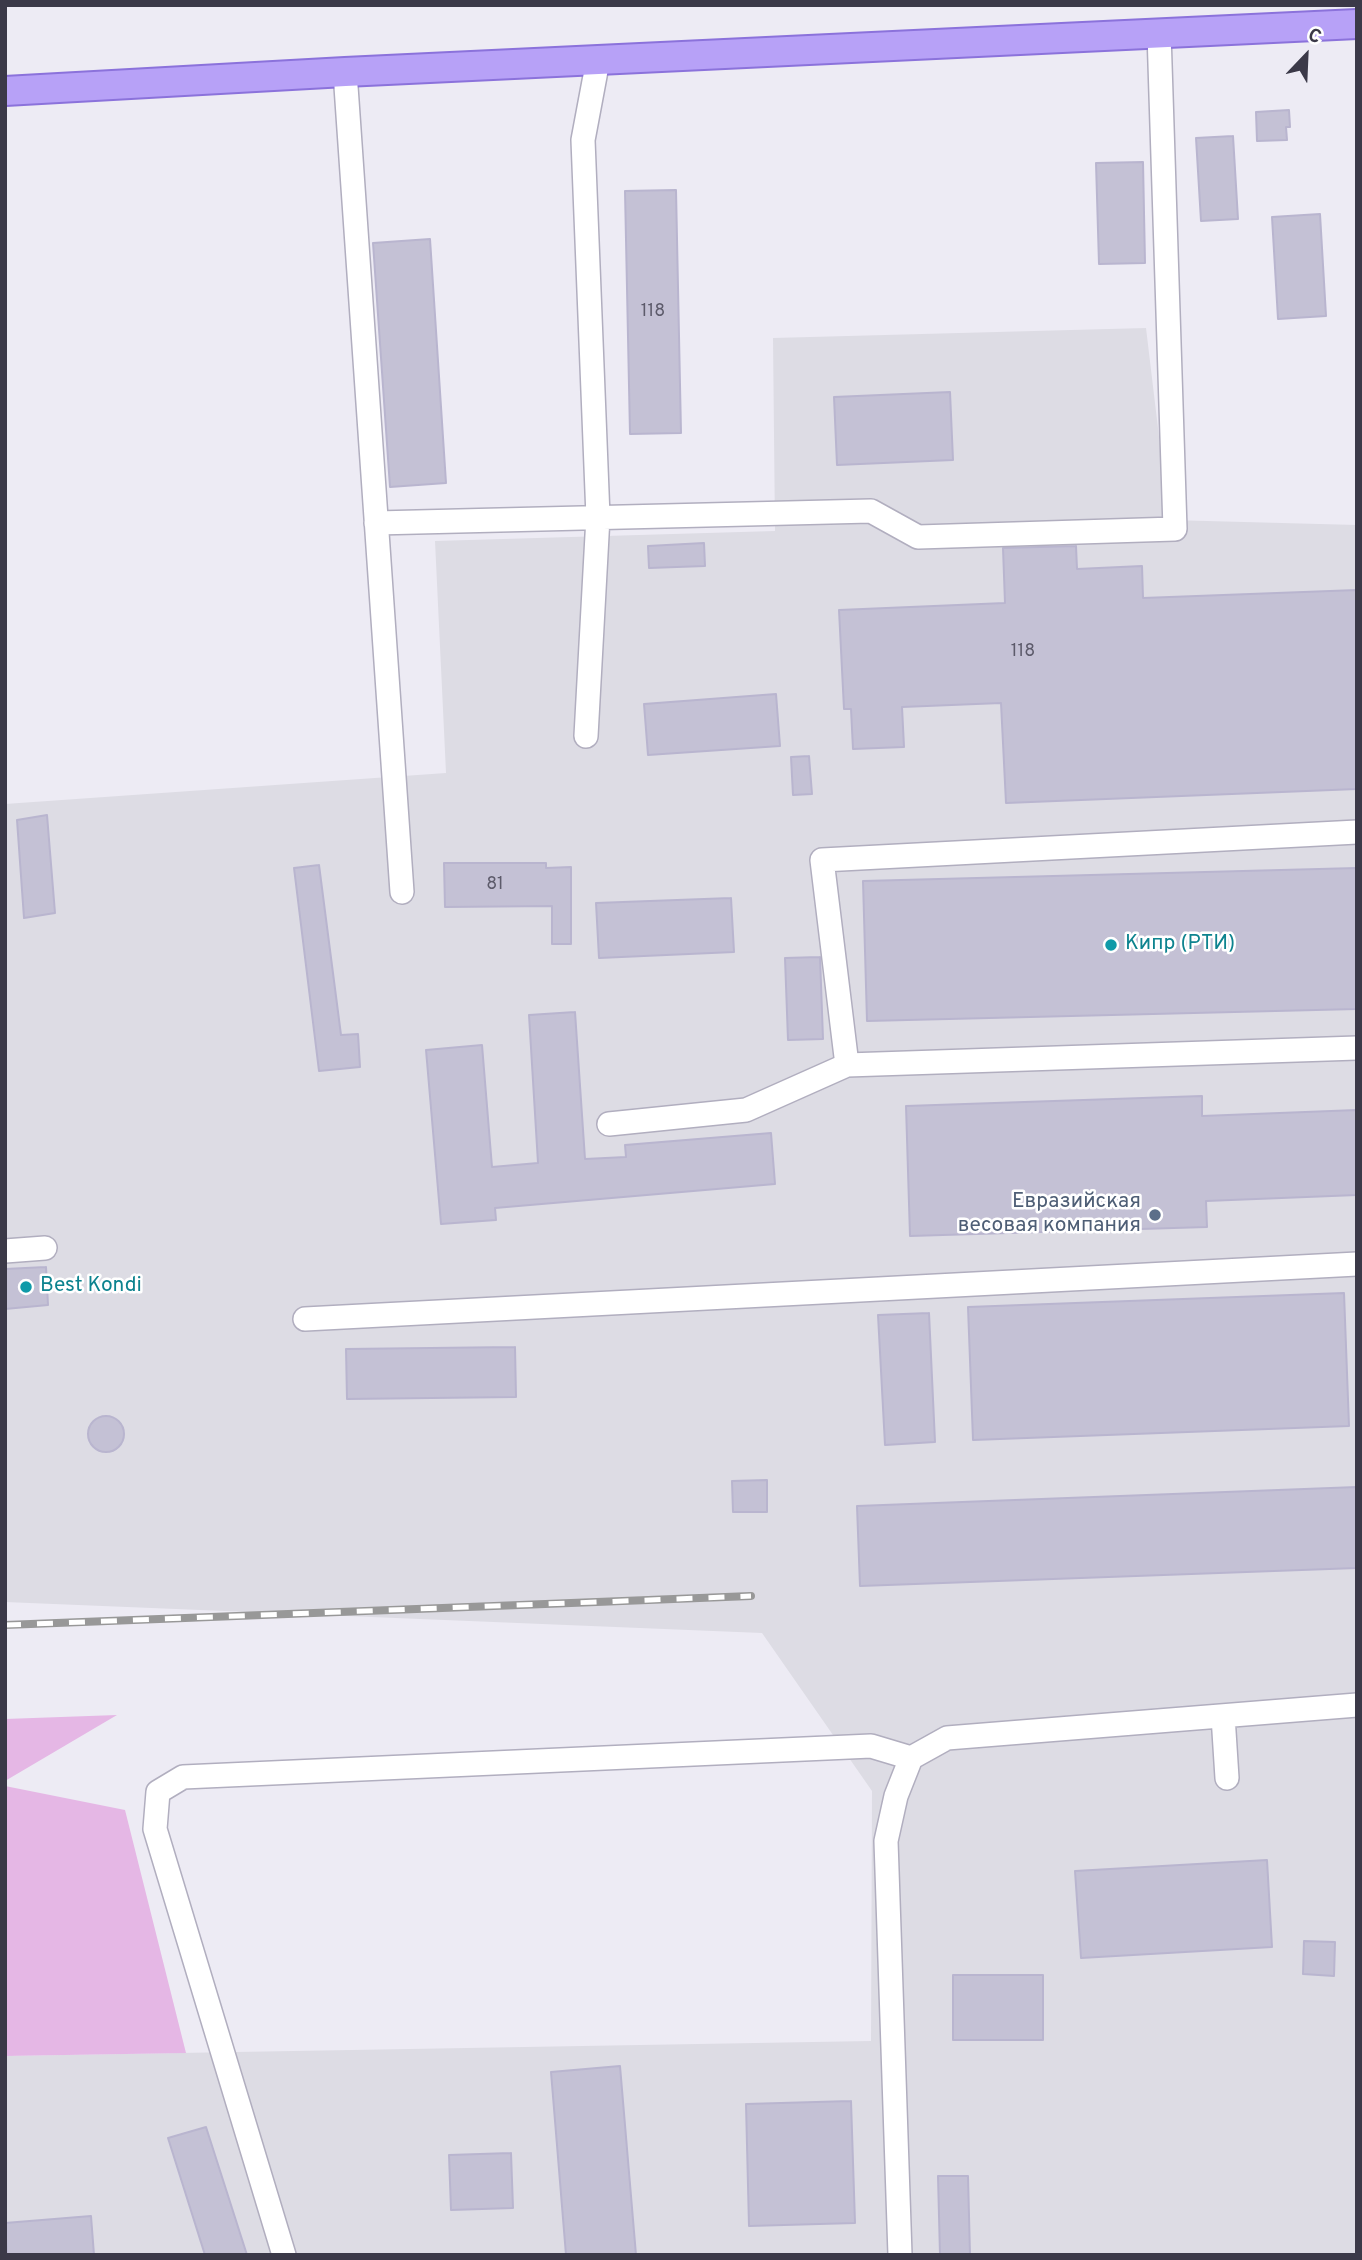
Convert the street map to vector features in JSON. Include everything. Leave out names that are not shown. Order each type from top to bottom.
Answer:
[{"type":"main road","points":[[5,91],[345,72],[1357,24]]},
{"type":"street","points":[[376,523],[871,510],[918,537],[1175,529],[1159,33]]},
{"type":"street","points":[[586,736],[598,517],[583,140],[598,60]]},
{"type":"street","points":[[345,72],[402,892]]},
{"type":"street","points":[[847,1065],[822,860],[1357,832]]},
{"type":"street","points":[[609,1125],[746,1110],[847,1065],[1357,1048]]},
{"type":"street","points":[[5,1251],[45,1248]]},
{"type":"street","points":[[305,1320],[1357,1264]]},
{"type":"street","points":[[900,2255],[886,1841],[896,1796],[911,1758],[947,1738],[1357,1705]]},
{"type":"street","points":[[1223,1716],[1227,1778]]},
{"type":"street","points":[[284,2255],[155,1829],[158,1792],[183,1777],[197,1776],[871,1746],[911,1758]]},
{"type":"shaded area","points":[[1146,328],[1169,520],[1357,525],[1357,2255],[5,2255],[5,2056],[871,2041],[872,1791],[762,1633],[5,1602],[5,804],[446,773],[435,541],[775,531],[773,338]]},
{"type":"shaded area","points":[[117,1715],[5,1781],[5,1719]]},
{"type":"shaded area","points":[[5,1786],[125,1810],[186,2053],[5,2056]]},
{"type":"building","points":[[1289,110],[1290,127],[1286,127],[1287,140],[1257,141],[1256,112]]},
{"type":"building","points":[[1233,136],[1238,219],[1201,221],[1196,138]]},
{"type":"building","points":[[1143,162],[1145,263],[1099,264],[1096,163]]},
{"type":"building","points":[[676,190],[681,433],[630,434],[625,191]]},
{"type":"building","points":[[1320,214],[1326,316],[1278,319],[1272,217]]},
{"type":"building","points":[[430,239],[446,483],[390,487],[373,243]]},
{"type":"building","points":[[950,392],[953,460],[837,465],[834,397]]},
{"type":"building","points":[[704,543],[705,566],[649,568],[648,546]]},
{"type":"building","points":[[1076,546],[1077,569],[1142,566],[1143,598],[1357,590],[1357,789],[1006,803],[1001,703],[902,707],[904,747],[853,749],[851,709],[844,709],[839,610],[1005,603],[1003,548]]},
{"type":"building","points":[[776,694],[780,746],[648,755],[644,704]]},
{"type":"building","points":[[809,756],[812,794],[793,795],[791,757]]},
{"type":"building","points":[[47,815],[55,913],[24,918],[17,820]]},
{"type":"building","points":[[444,863],[546,863],[546,868],[571,867],[571,944],[552,944],[552,906],[445,907]]},
{"type":"building","points":[[319,865],[341,1035],[358,1034],[360,1067],[319,1071],[294,868]]},
{"type":"building","name":"Кипр (РТИ)","points":[[1357,868],[1357,1009],[867,1021],[863,881]]},
{"type":"building","points":[[731,898],[734,952],[599,958],[596,903]]},
{"type":"building","points":[[820,957],[823,1039],[788,1040],[785,958]]},
{"type":"building","points":[[575,1012],[585,1159],[626,1157],[625,1145],[771,1133],[775,1184],[495,1208],[496,1220],[441,1224],[426,1050],[482,1045],[492,1167],[538,1163],[529,1015]]},
{"type":"building","points":[[1202,1096],[1202,1116],[1357,1110],[1357,1195],[1206,1201],[1207,1227],[910,1236],[906,1106]]},
{"type":"building","name":"Best Kondi","points":[[46,1267],[48,1305],[5,1309],[5,1269]]},
{"type":"building","points":[[1344,1293],[1349,1426],[973,1440],[968,1307]]},
{"type":"building","points":[[929,1313],[935,1442],[885,1445],[878,1315]]},
{"type":"building","points":[[515,1347],[516,1397],[347,1399],[346,1349]]},
{"type":"building","points":[[106,1416],[119,1421],[124,1434],[119,1447],[106,1452],[93,1447],[88,1434],[93,1421]]},
{"type":"building","points":[[767,1480],[767,1512],[733,1512],[732,1481]]},
{"type":"building","points":[[1357,1487],[1357,1568],[860,1586],[857,1506]]},
{"type":"building","points":[[1267,1860],[1272,1947],[1081,1958],[1075,1871]]},
{"type":"building","points":[[1304,1941],[1335,1942],[1334,1976],[1303,1974]]},
{"type":"building","points":[[953,1975],[1043,1975],[1043,2040],[953,2040]]},
{"type":"building","points":[[620,2066],[636,2255],[566,2255],[551,2072]]},
{"type":"building","points":[[851,2101],[855,2223],[749,2226],[746,2104]]},
{"type":"building","points":[[206,2127],[247,2255],[205,2255],[168,2138]]},
{"type":"building","points":[[511,2153],[513,2208],[451,2210],[449,2155]]},
{"type":"building","points":[[938,2176],[968,2176],[970,2255],[940,2255]]},
{"type":"building","points":[[91,2216],[94,2255],[7,2255],[5,2223]]},
{"type":"railway","points":[[5,1625],[751,1596]]},
{"type":"place","name":"Кипр (РТИ)","points":[[1111,945]]},
{"type":"place","name":"Евразийская весовая компания","points":[[1155,1215]]},
{"type":"place","name":"Best Kondi","points":[[26,1287]]}]
